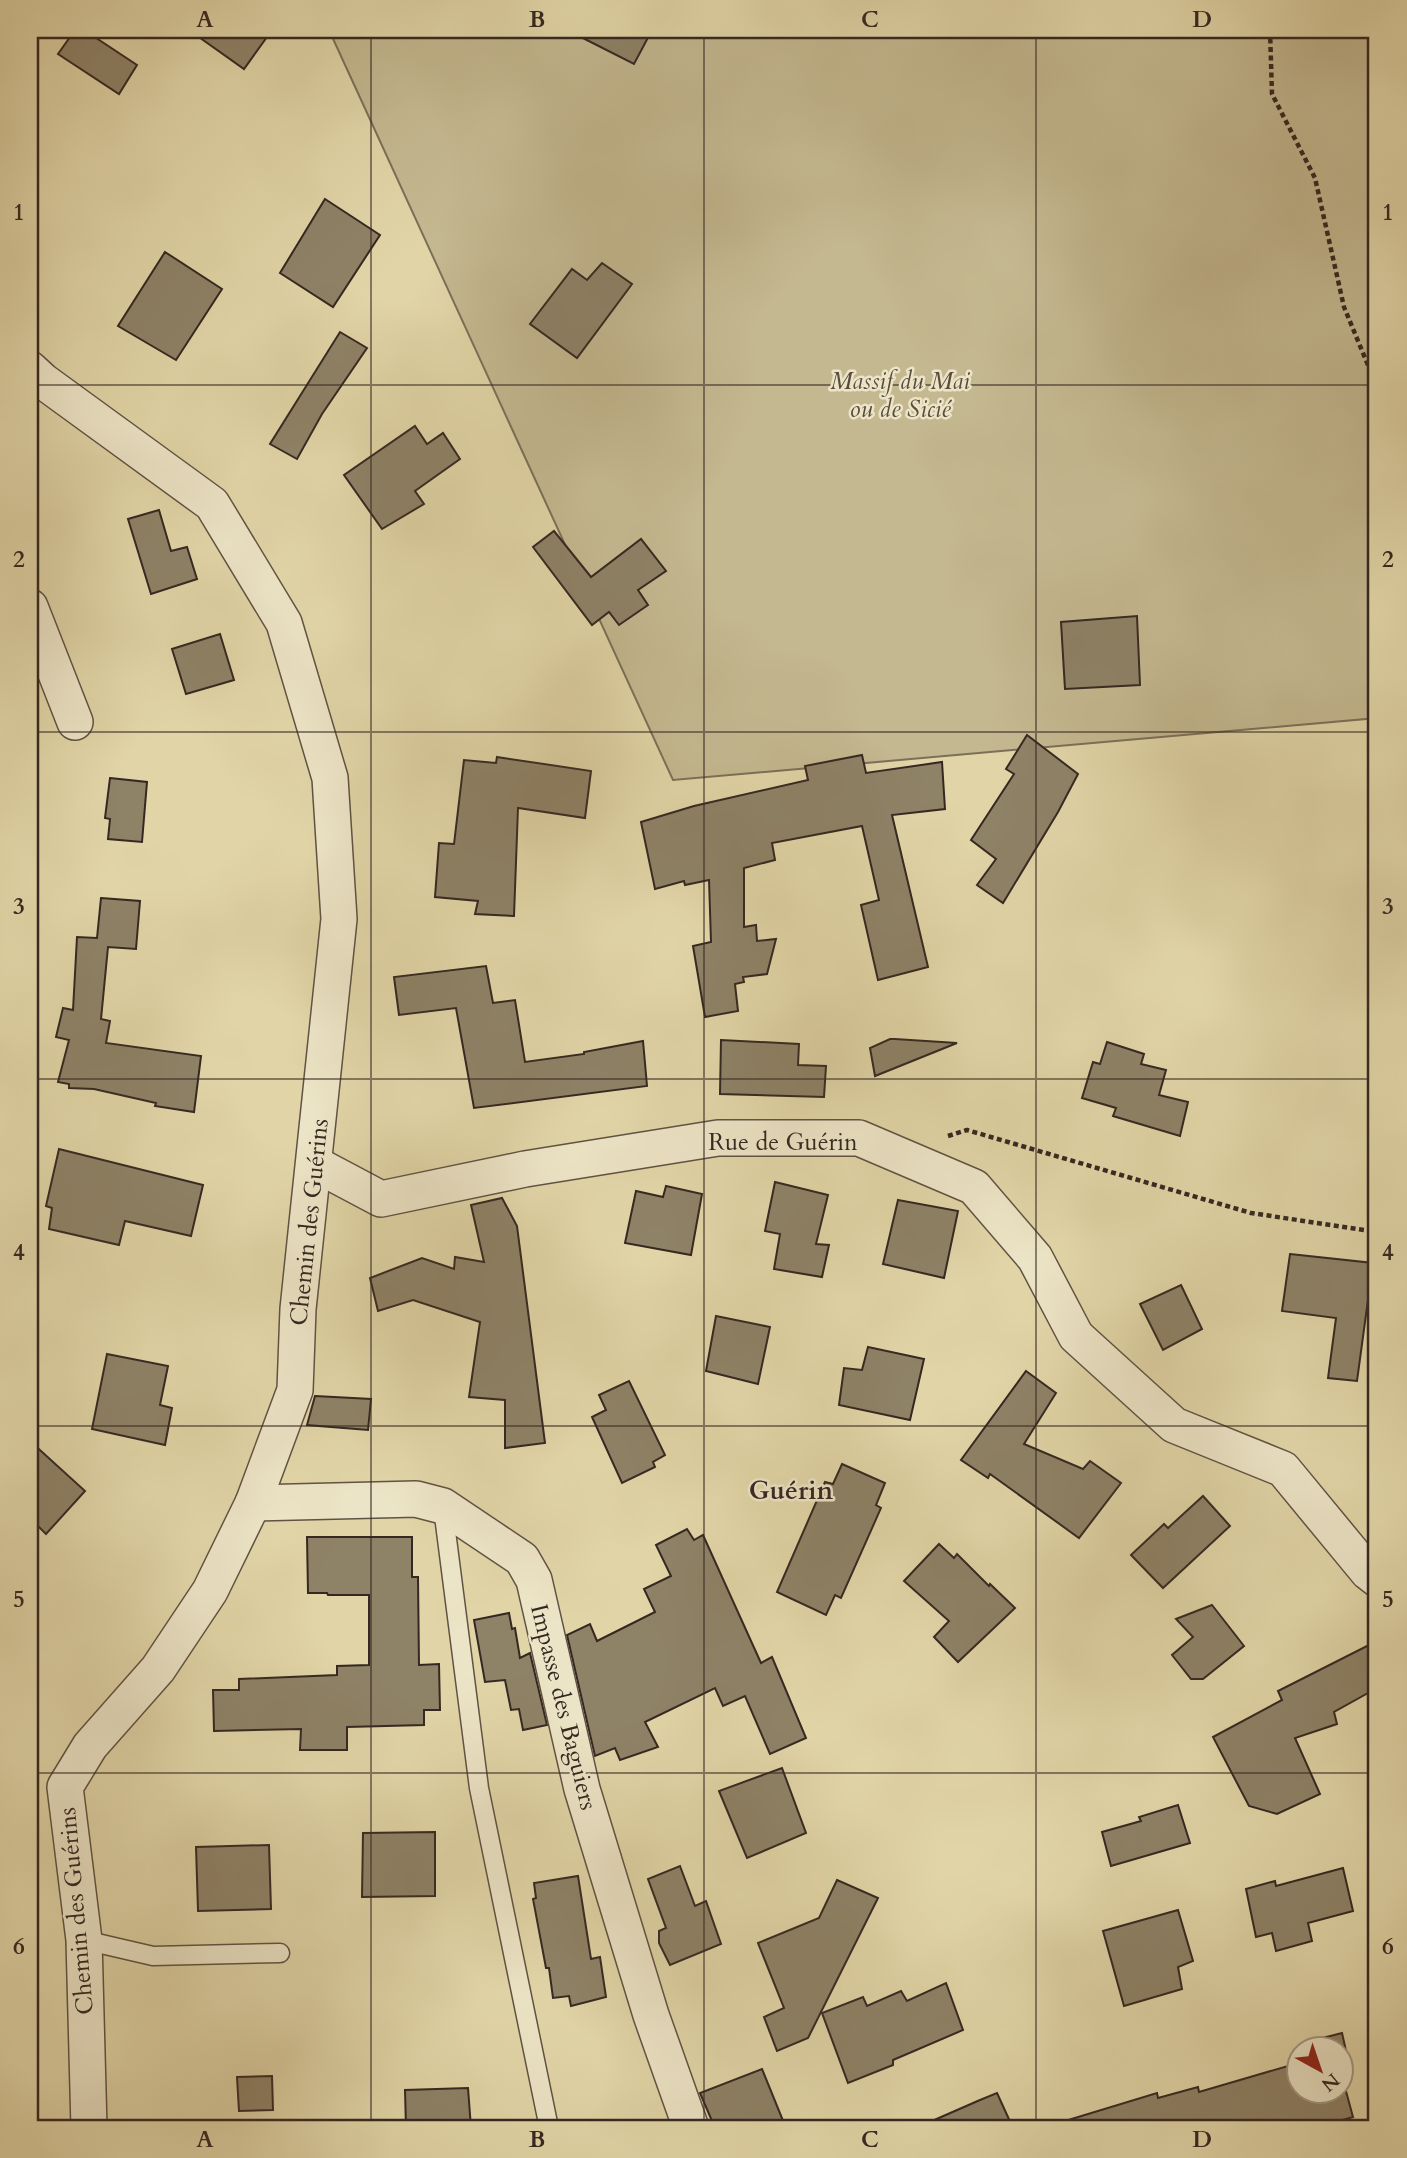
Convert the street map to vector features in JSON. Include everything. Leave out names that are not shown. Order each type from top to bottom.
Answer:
[{"type":"street","name":"Chemin des Guérins","points":[[30,369],[212,504],[284,623],[330,778],[339,919],[298,1309],[295,1390],[253,1503],[210,1591],[158,1669],[89,1746],[65,1787],[84,1940],[89,2128]]},
{"type":"street","points":[[30,607],[75,722]]},
{"type":"street","name":"Rue de Guérin","points":[[315,1164],[381,1199],[525,1169],[718,1138],[859,1138],[974,1187],[1035,1258],[1076,1336],[1174,1425],[1283,1469],[1368,1572],[1377,1579]]},
{"type":"street","name":"Impasse des Baguiers","points":[[253,1503],[416,1499],[443,1506],[522,1559],[534,1580],[582,1789],[651,2015],[691,2128]]},
{"type":"lane","points":[[443,1506],[479,1788],[550,2128]]},
{"type":"lane","points":[[84,1940],[153,1956],[280,1953]]},
{"type":"path","points":[[1270,30],[1272,94],[1315,178],[1344,307],[1377,387]]},
{"type":"path","points":[[893,1152],[967,1130],[1251,1213],[1377,1232]]},
{"type":"green space","name":"Massif du Mai ou de Sicié","points":[[329,30],[1377,30],[1377,718],[673,780]]},
{"type":"building","points":[[75,30],[84,30],[137,65],[119,94],[58,54]]},
{"type":"building","points":[[189,30],[272,30],[244,69]]},
{"type":"building","points":[[567,30],[652,30],[634,64]]},
{"type":"building","points":[[325,199],[380,235],[333,307],[280,273]]},
{"type":"building","points":[[165,252],[222,289],[176,360],[118,326]]},
{"type":"building","points":[[602,263],[632,284],[577,358],[530,324],[572,269],[587,280]]},
{"type":"building","points":[[340,332],[367,348],[322,414],[297,459],[270,444]]},
{"type":"building","points":[[415,426],[427,444],[443,433],[460,459],[415,491],[424,504],[382,529],[344,475]]},
{"type":"building","points":[[159,510],[171,551],[187,547],[197,579],[151,594],[128,519]]},
{"type":"building","points":[[554,531],[591,577],[641,539],[666,571],[638,590],[648,605],[619,625],[609,612],[592,625],[533,547]]},
{"type":"building","points":[[1137,616],[1140,685],[1065,689],[1061,622]]},
{"type":"building","points":[[220,634],[234,680],[186,694],[172,649]]},
{"type":"building","points":[[1027,735],[1078,774],[1003,903],[977,885],[996,859],[971,840],[1014,774],[1006,769]]},
{"type":"building","points":[[862,755],[866,773],[942,762],[945,809],[892,815],[928,967],[878,980],[861,905],[879,900],[862,826],[772,843],[775,860],[744,868],[744,927],[756,925],[757,941],[776,939],[767,974],[743,977],[744,982],[735,984],[738,1011],[705,1017],[693,946],[711,942],[709,880],[685,885],[684,881],[655,889],[641,822],[694,806],[808,780],[805,766]]},
{"type":"building","points":[[497,757],[591,771],[585,818],[518,808],[514,916],[475,914],[478,901],[435,897],[439,843],[454,844],[464,760],[496,763]]},
{"type":"building","points":[[110,778],[147,782],[142,842],[108,839],[110,819],[105,818]]},
{"type":"building","points":[[101,898],[140,901],[136,949],[108,947],[101,1019],[110,1021],[106,1043],[201,1056],[194,1112],[155,1106],[156,1103],[94,1089],[69,1088],[69,1084],[58,1082],[69,1040],[56,1037],[63,1008],[73,1010],[77,937],[97,938]]},
{"type":"building","points":[[486,966],[493,1003],[515,1000],[525,1062],[584,1054],[643,1041],[647,1086],[474,1108],[456,1008],[399,1015],[394,977]]},
{"type":"building","points":[[890,1039],[957,1043],[875,1076],[870,1048]]},
{"type":"building","points":[[721,1040],[799,1044],[798,1065],[826,1066],[824,1097],[720,1094]]},
{"type":"building","points":[[1107,1042],[1144,1054],[1141,1064],[1166,1070],[1159,1095],[1188,1102],[1180,1136],[1113,1116],[1116,1108],[1082,1098],[1093,1062],[1100,1064]]},
{"type":"building","points":[[59,1149],[203,1185],[191,1236],[125,1221],[119,1245],[49,1229],[52,1208],[46,1206]]},
{"type":"building","points":[[775,1182],[828,1195],[816,1244],[829,1245],[822,1277],[774,1269],[780,1234],[765,1231]]},
{"type":"building","points":[[666,1186],[702,1194],[691,1255],[625,1243],[636,1191],[663,1197]]},
{"type":"building","points":[[502,1198],[517,1226],[545,1443],[505,1448],[505,1400],[469,1397],[480,1322],[413,1300],[378,1311],[370,1278],[422,1258],[454,1269],[455,1257],[484,1262],[471,1205]]},
{"type":"building","points":[[898,1200],[958,1211],[944,1278],[883,1264]]},
{"type":"building","points":[[1290,1254],[1373,1263],[1357,1381],[1328,1378],[1336,1318],[1282,1311]]},
{"type":"building","points":[[1181,1285],[1202,1329],[1163,1350],[1140,1304]]},
{"type":"building","points":[[716,1316],[770,1327],[758,1384],[706,1371]]},
{"type":"building","points":[[868,1347],[924,1359],[910,1420],[839,1405],[844,1368],[862,1370]]},
{"type":"building","points":[[107,1354],[168,1366],[160,1405],[172,1408],[165,1445],[92,1429]]},
{"type":"building","points":[[1026,1371],[1056,1393],[1024,1444],[1083,1469],[1090,1461],[1121,1483],[1079,1538],[990,1474],[988,1478],[961,1460]]},
{"type":"building","points":[[629,1381],[665,1455],[653,1462],[655,1467],[622,1483],[592,1417],[606,1410],[599,1395]]},
{"type":"building","points":[[315,1396],[371,1399],[368,1430],[307,1425]]},
{"type":"building","points":[[30,1441],[85,1491],[46,1534],[30,1518]]},
{"type":"building","points":[[842,1464],[885,1483],[876,1505],[881,1508],[841,1598],[835,1595],[826,1615],[777,1592],[825,1482],[833,1484]]},
{"type":"building","points":[[1203,1496],[1230,1526],[1163,1588],[1131,1555],[1164,1524],[1168,1528]]},
{"type":"building","points":[[687,1529],[694,1540],[703,1535],[761,1663],[772,1657],[806,1738],[770,1754],[745,1696],[723,1706],[715,1688],[645,1722],[658,1747],[620,1760],[615,1748],[595,1756],[567,1635],[590,1624],[597,1641],[655,1612],[644,1589],[671,1576],[656,1545]]},
{"type":"building","points":[[307,1537],[412,1537],[412,1577],[418,1577],[419,1665],[439,1664],[440,1710],[424,1710],[424,1725],[347,1727],[347,1750],[300,1750],[301,1729],[214,1731],[213,1690],[239,1690],[239,1679],[337,1675],[337,1666],[369,1665],[369,1595],[308,1593]]},
{"type":"building","points":[[939,1544],[954,1558],[957,1554],[1015,1608],[958,1662],[934,1637],[949,1621],[904,1581]]},
{"type":"building","points":[[1212,1605],[1244,1646],[1203,1679],[1191,1679],[1172,1655],[1193,1637],[1176,1619]]},
{"type":"building","points":[[509,1613],[512,1629],[515,1628],[520,1658],[530,1653],[547,1725],[523,1730],[519,1709],[511,1710],[505,1680],[485,1682],[474,1620]]},
{"type":"building","points":[[1377,1641],[1377,1688],[1334,1712],[1337,1724],[1295,1738],[1320,1794],[1277,1814],[1249,1806],[1213,1737],[1282,1700],[1278,1691]]},
{"type":"building","points":[[782,1768],[806,1833],[747,1858],[719,1791]]},
{"type":"building","points":[[1178,1805],[1190,1843],[1111,1866],[1102,1832],[1141,1821],[1139,1817]]},
{"type":"building","points":[[435,1832],[435,1896],[362,1897],[363,1833]]},
{"type":"building","points":[[269,1845],[271,1909],[198,1911],[196,1847]]},
{"type":"building","points":[[680,1866],[695,1906],[706,1901],[721,1944],[670,1965],[659,1943],[659,1931],[666,1928],[648,1879]]},
{"type":"building","points":[[1343,1868],[1353,1911],[1308,1923],[1312,1941],[1276,1951],[1272,1933],[1256,1937],[1246,1889],[1275,1881],[1276,1886]]},
{"type":"building","points":[[578,1876],[591,1959],[600,1957],[606,1997],[571,2006],[569,1996],[553,1998],[533,1899],[536,1898],[534,1883]]},
{"type":"building","points":[[837,1880],[878,1898],[808,2038],[777,2051],[764,2017],[784,2008],[758,1943],[819,1918]]},
{"type":"building","points":[[1178,1910],[1193,1961],[1178,1967],[1182,1989],[1124,2006],[1103,1931]]},
{"type":"building","points":[[946,1983],[963,2030],[893,2060],[893,2065],[848,2083],[822,2013],[863,1997],[867,2006],[901,1991],[907,2001]]},
{"type":"building","points":[[1284,2067],[1284,2106],[1350,2106],[1353,2117],[1314,2128],[1066,2128],[1065,2121],[1157,2093],[1158,2098],[1198,2087],[1199,2092]]},
{"type":"building","points":[[762,2069],[786,2128],[715,2128],[700,2093]]},
{"type":"building","points":[[272,2076],[273,2110],[239,2111],[237,2077]]},
{"type":"building","points":[[468,2088],[471,2128],[406,2128],[405,2090]]},
{"type":"building","points":[[997,2093],[1013,2128],[916,2128],[980,2100]]},
{"type":"district","name":"Guérin","points":[[791,1490]]}]
